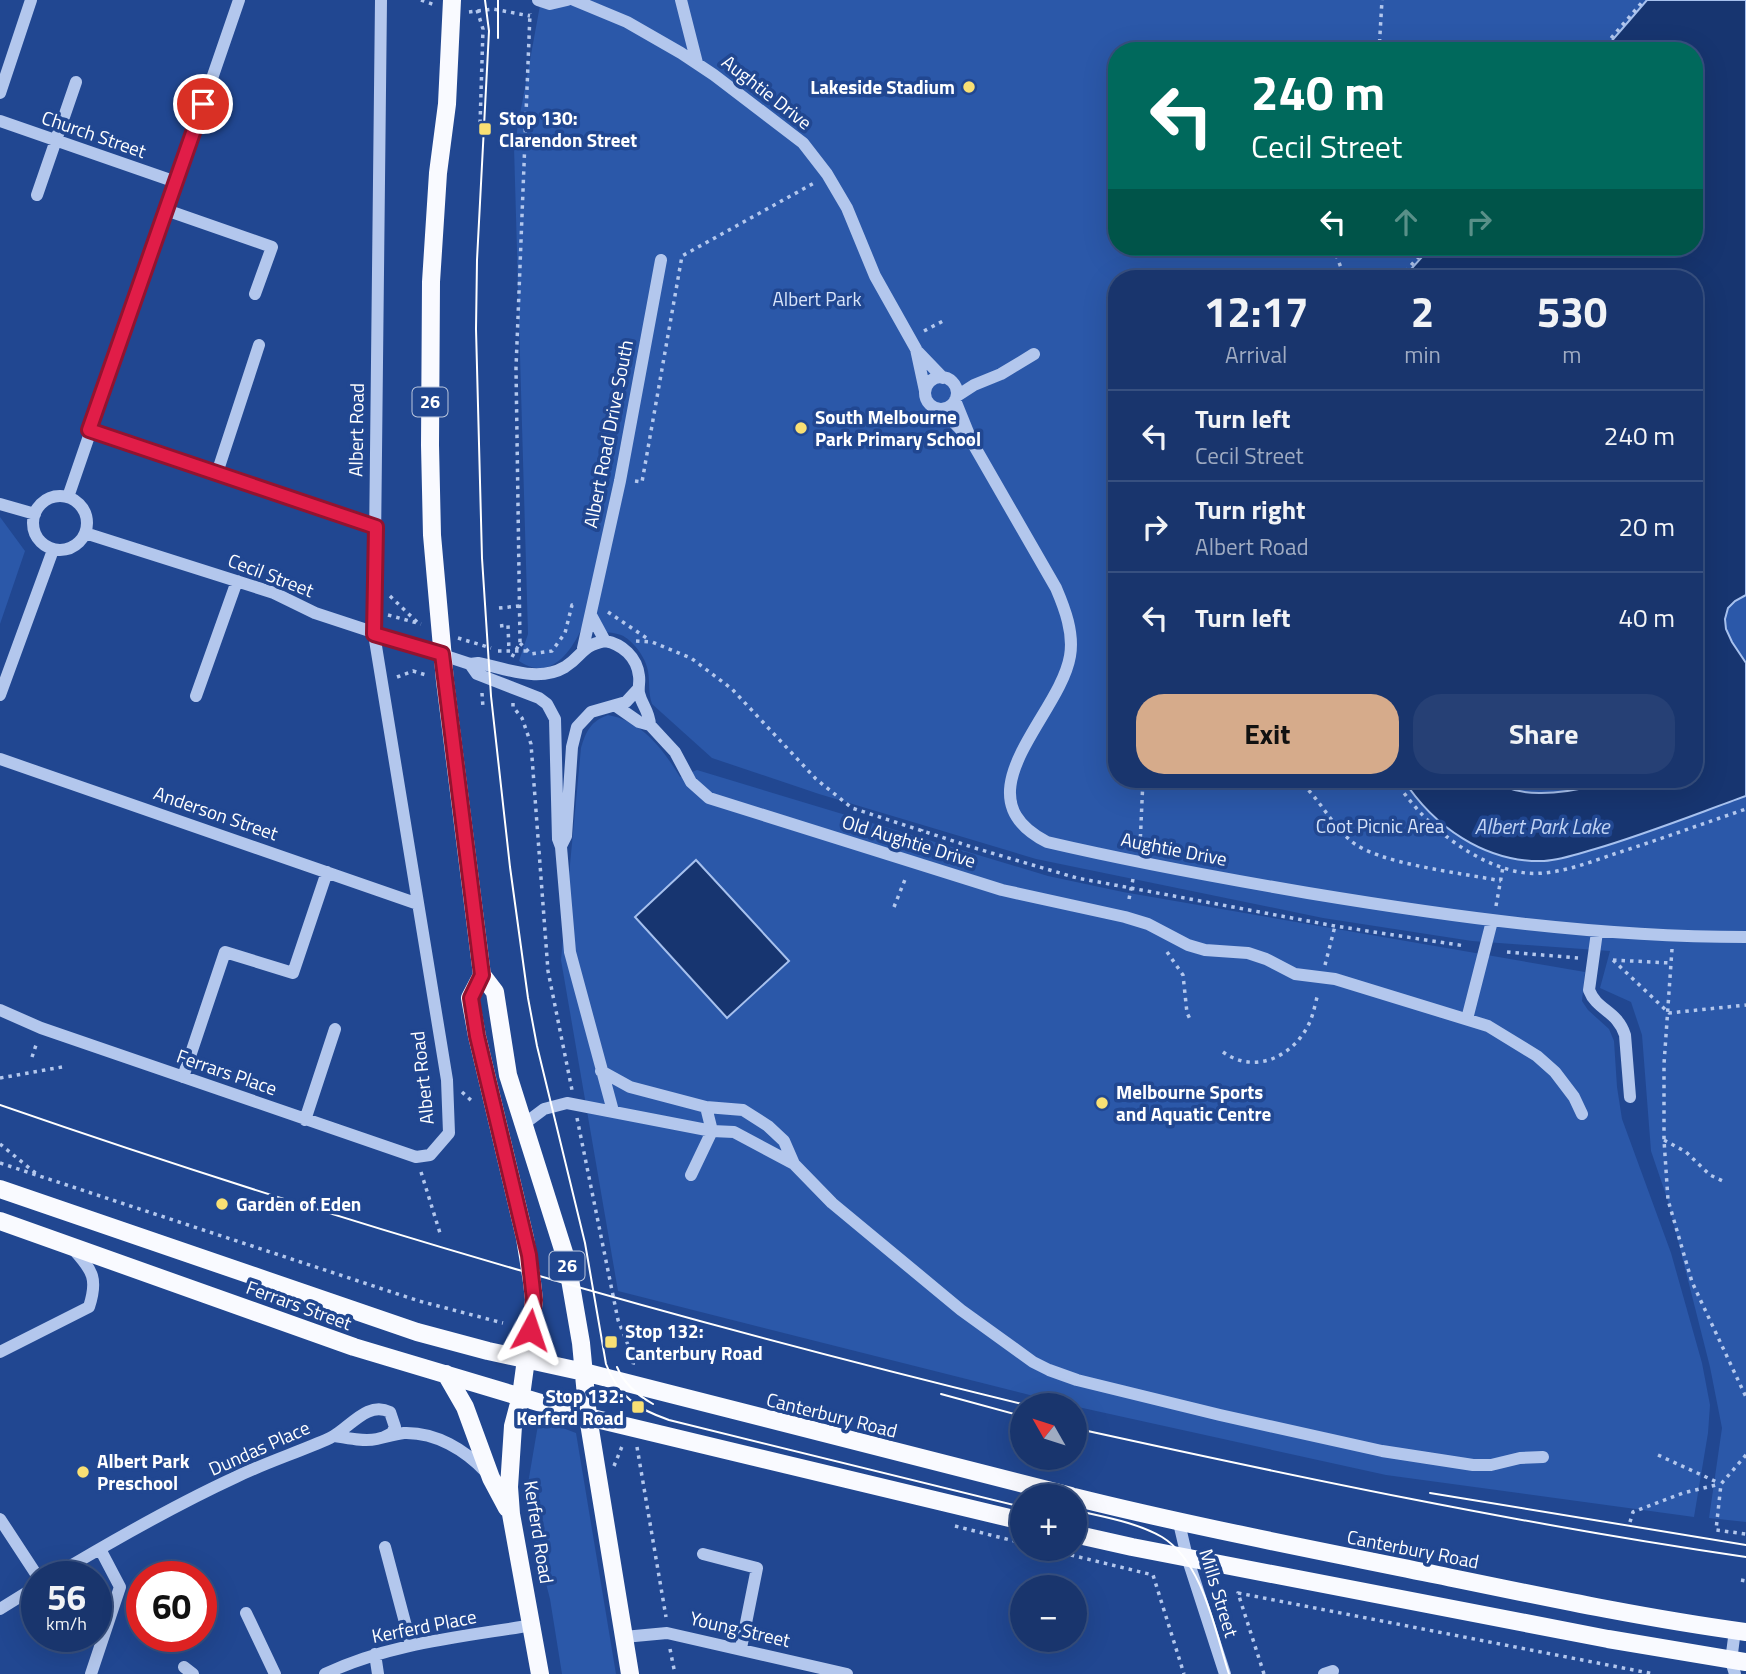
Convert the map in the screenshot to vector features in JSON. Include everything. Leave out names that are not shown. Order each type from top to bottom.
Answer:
[{"type":"main road","name":"26","points":[[451,3],[447,104],[438,173],[431,282],[432,535],[442,654],[482,975],[495,992],[508,1075],[565,1254],[578,1324],[588,1417],[630,1674]]},
{"type":"main road","name":"26","points":[[482,975],[471,998],[477,1036],[525,1238],[534,1300],[521,1396]]},
{"type":"main road","name":"Ferrars Street","points":[[0,1189],[417,1332],[584,1372]]},
{"type":"main road","name":"Ferrars Street","points":[[0,1221],[354,1347],[588,1417]]},
{"type":"main road","points":[[98,1223],[111,1243],[109,1259]]},
{"type":"main road","name":"Canterbury Road","points":[[584,1372],[1022,1484]]},
{"type":"main road","points":[[446,1374],[465,1407],[491,1478],[511,1514]]},
{"type":"main road","name":"Kerferd Road","points":[[521,1396],[513,1426],[509,1466],[511,1514],[540,1674]]},
{"type":"main road","points":[[588,1417],[1010,1518]]},
{"type":"main road","name":"Canterbury Road","points":[[1087,1500],[1179,1523],[1602,1608],[1740,1631]]},
{"type":"main road","points":[[1087,1537],[1737,1666]]},
{"type":"street","points":[[0,93],[31,0]]},
{"type":"street","points":[[68,497],[239,0]]},
{"type":"street","name":"Albert Road","points":[[381,0],[374,634],[447,1080],[449,1133],[430,1155],[416,1157]]},
{"type":"street","points":[[538,0],[550,4],[567,0]]},
{"type":"street","name":"Aughtie Drive","points":[[574,0],[626,22],[697,63],[798,139],[827,174],[847,208],[875,275],[916,349],[925,391]]},
{"type":"street","points":[[683,1],[697,63]]},
{"type":"street","points":[[37,195],[76,82]]},
{"type":"street","name":"Church Street","points":[[0,121],[176,182]]},
{"type":"street","points":[[166,210],[272,247],[255,294]]},
{"type":"street","name":"Albert Road Drive South","points":[[583,648],[620,481],[661,260]]},
{"type":"street","points":[[217,473],[259,345]]},
{"type":"street","name":"Aughtie Drive","points":[[916,349],[947,379]]},
{"type":"street","points":[[990,378],[931,381],[925,391],[926,400],[934,408],[948,408],[956,398],[1034,354]]},
{"type":"street","points":[[947,379],[956,388],[956,398]]},
{"type":"street","name":"Aughtie Drive","points":[[956,398],[972,442],[1056,588],[1069,626],[1070,656],[1062,681],[1017,761],[1011,778],[1010,803],[1030,832],[1047,842],[1136,863],[1400,908],[1597,932],[1746,937]]},
{"type":"street","name":"Aughtie Drive","points":[[934,408],[947,415],[972,442]]},
{"type":"street","points":[[89,430],[376,527]]},
{"type":"street","points":[[68,497],[84,511],[87,520],[85,533],[74,546],[65,550],[53,550],[38,540],[34,532],[35,514],[39,506],[49,499],[68,497]]},
{"type":"street","points":[[0,504],[35,514]]},
{"type":"street","name":"Cecil Street","points":[[85,533],[274,593],[315,613],[442,654]]},
{"type":"street","points":[[0,695],[53,550]]},
{"type":"street","points":[[196,696],[237,581]]},
{"type":"street","points":[[561,847],[566,836],[572,747],[577,727],[582,719],[594,710],[626,702],[638,689],[639,675],[632,657],[611,642],[591,615]]},
{"type":"street","points":[[442,654],[470,664],[478,663],[527,674],[547,673],[564,667],[589,644],[611,642]]},
{"type":"street","points":[[470,664],[477,674],[539,698],[552,711],[556,731],[558,839],[561,847],[570,952],[613,1111]]},
{"type":"street","name":"Old Aughtie Drive","points":[[638,689],[650,713],[650,724]]},
{"type":"street","name":"Old Aughtie Drive","points":[[616,706],[639,722],[650,724],[675,752],[691,782],[709,798],[1002,890],[1148,924],[1188,945],[1205,950],[1248,953],[1295,974],[1322,976],[1467,1019],[1501,1032],[1543,1062],[1563,1082],[1583,1114]]},
{"type":"street","name":"Anderson Street","points":[[0,759],[418,904]]},
{"type":"street","points":[[183,1077],[225,952],[293,973],[327,872]]},
{"type":"street","points":[[1467,1019],[1492,921]]},
{"type":"street","points":[[1597,932],[1588,990],[1597,1004],[1615,1016],[1626,1035],[1630,1097]]},
{"type":"street","name":"Ferrars Place","points":[[0,1010],[41,1028],[416,1157]]},
{"type":"street","points":[[305,1120],[335,1029]]},
{"type":"street","points":[[601,1072],[631,1087],[706,1107],[743,1110],[785,1141],[794,1164]]},
{"type":"street","points":[[524,1124],[544,1109],[567,1103],[712,1131],[734,1132],[794,1164],[832,1203],[961,1310],[1033,1362],[1077,1380],[1382,1451],[1473,1465],[1491,1465],[1520,1458],[1543,1458]]},
{"type":"street","points":[[691,1175],[712,1131],[706,1107]]},
{"type":"street","points":[[0,1352],[89,1307],[94,1282],[91,1270],[70,1245]]},
{"type":"street","name":"Dundas Place","points":[[79,1561],[135,1528],[237,1476],[334,1436],[358,1417],[380,1409],[390,1412],[395,1425],[392,1433],[384,1437]]},
{"type":"street","name":"Dundas Place","points":[[334,1436],[361,1440],[407,1433],[442,1441],[470,1457],[491,1478]]},
{"type":"street","points":[[0,1519],[28,1561]]},
{"type":"street","name":"Mills Street","points":[[1179,1523],[1187,1557],[1225,1674]]},
{"type":"street","points":[[385,1547],[411,1645]]},
{"type":"street","points":[[90,1674],[120,1587],[100,1549]]},
{"type":"street","points":[[703,1554],[757,1568],[741,1648]]},
{"type":"street","points":[[0,1609],[21,1596]]},
{"type":"street","points":[[246,1613],[275,1674]]},
{"type":"street","name":"Kerferd Place","points":[[325,1674],[375,1654],[411,1645],[533,1625]]},
{"type":"street","points":[[1737,1666],[1740,1631]]},
{"type":"street","name":"Young Street","points":[[624,1637],[667,1633],[847,1674]]},
{"type":"street","points":[[375,1654],[378,1674]]},
{"type":"path","points":[[421,0],[434,5],[451,3],[471,13],[477,10],[499,10],[530,16]]},
{"type":"path","points":[[1380,42],[1382,0]]},
{"type":"path","points":[[1608,42],[1644,0]]},
{"type":"path","points":[[477,10],[483,29],[480,125]]},
{"type":"path","points":[[620,481],[642,482],[682,256],[808,188],[827,174]]},
{"type":"path","points":[[1407,270],[1419,256]]},
{"type":"path","points":[[375,582],[418,624]]},
{"type":"path","points":[[499,608],[519,606]]},
{"type":"path","points":[[500,626],[508,625],[509,651],[527,651]]},
{"type":"path","points":[[611,642],[645,640],[691,658],[732,689],[816,779],[852,808],[1077,878],[1335,926],[1465,946]]},
{"type":"path","points":[[482,692],[483,708]]},
{"type":"path","points":[[1140,849],[1143,788]]},
{"type":"path","points":[[1305,788],[1341,831],[1363,850],[1396,861],[1501,881]]},
{"type":"path","points":[[1400,788],[1420,813],[1441,832],[1479,857],[1526,873],[1551,871],[1589,862],[1746,809]]},
{"type":"path","points":[[914,852],[922,829]]},
{"type":"path","points":[[1492,921],[1503,867]]},
{"type":"path","points":[[894,908],[908,871]]},
{"type":"path","points":[[1129,899],[1133,878]]},
{"type":"path","points":[[1223,1052],[1249,1063],[1261,1063],[1286,1053],[1294,1045],[1311,1020],[1335,926]]},
{"type":"path","points":[[1673,936],[1664,1064],[1664,1140],[1668,1200],[1692,1282],[1746,1397]]},
{"type":"path","points":[[1167,951],[1183,975],[1190,1019]]},
{"type":"path","points":[[1507,952],[1587,958]]},
{"type":"path","points":[[1670,963],[1613,960],[1669,1013],[1746,1005]]},
{"type":"path","points":[[0,1078],[62,1067]]},
{"type":"path","points":[[1664,1140],[1686,1152],[1710,1175],[1726,1182]]},
{"type":"path","points":[[0,1144],[41,1178]]},
{"type":"path","points":[[416,1157],[440,1234]]},
{"type":"path","points":[[0,1163],[419,1301],[503,1323]]},
{"type":"path","points":[[637,1447],[675,1674]]},
{"type":"path","points":[[1658,1455],[1721,1484]]},
{"type":"path","points":[[1746,1455],[1721,1484],[1716,1530],[1746,1534]]},
{"type":"path","points":[[1630,1522],[1633,1512],[1683,1493],[1721,1484]]},
{"type":"path","points":[[1087,1559],[1153,1575],[1184,1674]]},
{"type":"path","points":[[1264,1674],[1238,1593],[1654,1674]]},
{"type":"green space","name":"Albert Park","points":[[541,0],[1746,0],[1746,1522],[1709,1518],[1722,1428],[1710,1367],[1668,1201],[1651,1151],[1642,1035],[1631,1002],[1600,988],[1610,951],[1472,941],[1323,918],[1036,859],[819,794],[712,758],[652,704],[645,661],[626,637],[581,630],[564,656],[549,667],[540,668],[519,661],[528,634],[514,147]]},
{"type":"green space","points":[[0,517],[25,551],[0,624]]},
{"type":"green space","name":"Melbourne Sports and Aquatic Centre","points":[[608,715],[631,723],[659,747],[680,777],[697,770],[1048,876],[1123,892],[1585,972],[1582,1001],[1609,1029],[1614,1041],[1622,1119],[1671,1253],[1702,1363],[1710,1405],[1694,1517],[1386,1475],[1087,1409],[1087,1393],[1022,1393],[618,1291],[561,960],[581,748],[590,727]]},
{"type":"green space","points":[[539,1419],[576,1433],[616,1674],[562,1674],[550,1599],[525,1501]]},
{"type":"water","name":"Albert Park Lake","points":[[1647,0],[1746,0],[1746,595],[1728,608],[1725,619],[1732,642],[1746,663],[1746,796],[1576,855],[1544,861],[1522,860],[1501,856],[1463,838],[1429,812],[1409,788],[1509,788],[1553,793],[1583,788],[1703,788],[1703,270],[1410,270],[1423,256],[1703,256],[1703,42],[1611,42]]},
{"type":"water","points":[[696,860],[789,961],[727,1018],[635,917]]},
{"type":"tram line","points":[[485,0],[489,31],[476,329],[482,558],[491,696],[528,998],[537,1046],[585,1243],[606,1364],[616,1385],[630,1400],[669,1420],[1010,1504]]},
{"type":"tram line","points":[[498,0],[498,38]]},
{"type":"tram line","points":[[0,1105],[254,1189],[510,1267],[767,1339],[1010,1401]]},
{"type":"tram line","points":[[617,1367],[623,1379],[653,1404]]},
{"type":"tram line","points":[[941,1394],[1010,1413]]},
{"type":"tram line","points":[[1087,1431],[1409,1498],[1577,1530],[1746,1557]]},
{"type":"tram line","points":[[1430,1493],[1746,1545]]},
{"type":"tram line","points":[[1087,1513],[1141,1527],[1162,1537],[1176,1548],[1188,1563],[1206,1599],[1229,1674]]},
{"type":"place","name":"Lakeside Stadium","points":[[969,87]]},
{"type":"place","name":"Stop 130: Clarendon Street","points":[[485,129]]},
{"type":"place","name":"South Melbourne Park Primary School","points":[[801,428]]},
{"type":"place","name":"Melbourne Sports and Aquatic Centre","points":[[1102,1103]]},
{"type":"place","name":"Garden of Eden","points":[[222,1204]]},
{"type":"place","name":"Stop 132: Canterbury Road","points":[[611,1342]]},
{"type":"place","name":"Stop 132: Kerferd Road","points":[[638,1407]]},
{"type":"place","name":"Albert Park Preschool","points":[[83,1472]]},
{"type":"route","points":[[203,104],[89,430],[376,527],[374,634],[442,654],[482,975],[471,998],[477,1036],[529,1255],[534,1300],[530,1330]]},
{"type":"park label","name":"Coot Picnic Area","points":[[1380,826]]}]
